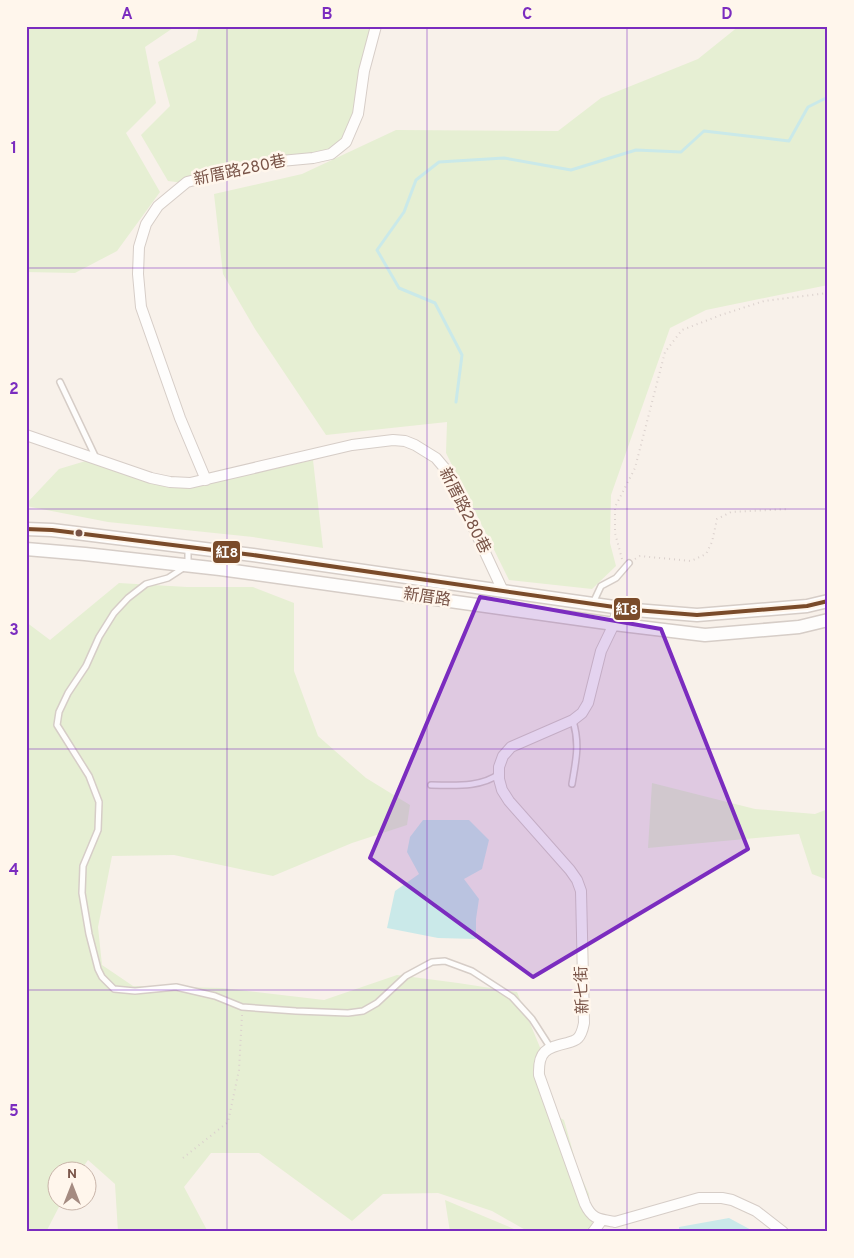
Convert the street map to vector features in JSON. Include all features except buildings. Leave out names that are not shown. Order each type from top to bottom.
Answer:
[{"type":"street","name":"新厝路280巷","points":[[206,480],[180,418],[140,307],[139,247],[146,224],[158,206],[188,182],[234,170],[332,154],[346,142],[358,114],[364,71],[376,26]]},
{"type":"street","name":"新厝路280巷","points":[[26,435],[151,478],[170,482],[190,483],[352,446],[393,440],[405,441],[436,458],[447,471],[503,591]]},
{"type":"street","name":"新厝路","points":[[26,529],[52,530],[253,555],[592,604],[697,615],[808,606],[828,600]]},
{"type":"street","name":"新厝路","points":[[26,549],[220,569],[705,635],[799,627],[828,620]]},
{"type":"street","points":[[535,613],[539,596]]},
{"type":"street","points":[[499,774],[499,767],[503,756],[511,748],[573,720],[582,712],[588,703],[601,651],[614,624],[618,607]]},
{"type":"street","name":"新七街","points":[[499,774],[502,790],[509,801],[570,870],[577,880],[580,891],[584,1023],[579,1037],[575,1040],[550,1047]]},
{"type":"street","points":[[550,1047],[541,1058],[539,1075],[590,1214],[602,1220],[614,1222],[699,1198],[722,1198],[732,1200],[756,1211],[783,1232]]},
{"type":"street","points":[[593,1232],[602,1220]]},
{"type":"lane","points":[[60,382],[96,459]]},
{"type":"lane","points":[[188,547],[188,565],[168,578],[146,584],[128,598],[114,613],[59,712],[57,725],[89,776],[99,802],[98,830],[83,866],[82,893],[89,934],[98,969],[102,976],[114,988],[135,991],[176,987],[215,996],[242,1007],[296,1012],[348,1013],[363,1011],[377,1003],[406,976],[432,962],[446,961],[472,971],[512,997],[532,1018],[550,1047]]},
{"type":"lane","points":[[592,604],[601,586],[616,578],[629,563]]},
{"type":"lane","points":[[572,784],[578,742],[573,720]]},
{"type":"lane","points":[[431,786],[477,784],[491,780],[499,774]]},
{"type":"path","points":[[624,569],[615,533],[614,507],[634,468],[665,352],[682,330],[721,315],[764,301],[828,293]]},
{"type":"path","points":[[629,563],[640,556],[691,561],[706,554],[712,542],[717,519],[731,512],[789,509]]},
{"type":"path","points":[[183,1158],[228,1122],[239,1070],[242,1007]]},
{"type":"highlighted area","points":[[480,597],[661,629],[748,849],[533,977],[370,858]]},
{"type":"green space","points":[[26,26],[176,26],[145,47],[156,103],[126,133],[160,192],[117,251],[75,273],[26,272]]},
{"type":"green space","points":[[199,26],[376,26],[358,114],[346,142],[313,158],[184,183],[168,181],[141,135],[170,106],[158,62],[196,40]]},
{"type":"green space","points":[[739,26],[828,26],[828,285],[706,310],[670,328],[611,495],[610,543],[616,566],[592,589],[509,580],[446,453],[447,422],[326,435],[255,329],[223,274],[214,194],[302,174],[396,130],[558,131],[601,98],[698,59]]},
{"type":"green space","points":[[89,460],[194,485],[313,460],[323,548],[253,537],[108,522],[26,506],[59,469]]},
{"type":"green space","points":[[119,583],[187,587],[253,587],[294,603],[294,671],[318,736],[366,778],[410,805],[407,825],[352,843],[273,876],[174,855],[112,856],[98,927],[102,965],[133,986],[222,988],[324,1000],[397,975],[517,992],[544,1057],[547,1111],[564,1120],[578,1170],[589,1194],[593,1232],[529,1232],[492,1211],[438,1193],[383,1194],[352,1221],[259,1153],[211,1153],[184,1187],[208,1232],[118,1232],[115,1184],[98,1169],[98,1160],[48,1160],[48,1210],[57,1210],[46,1232],[26,1232],[26,622],[50,640]]},
{"type":"green space","points":[[652,783],[755,809],[815,814],[828,809],[828,880],[812,874],[799,834],[648,848]]},
{"type":"green space","points":[[445,1200],[521,1232],[450,1232]]},
{"type":"water","points":[[423,820],[469,820],[489,840],[482,869],[464,879],[479,899],[476,939],[438,938],[387,928],[395,891],[419,874],[407,852],[410,837]]},
{"type":"water","points":[[729,1218],[755,1232],[679,1232],[679,1227]]},
{"type":"waterway","points":[[456,402],[462,355],[435,303],[399,288],[377,250],[404,212],[416,180],[439,162],[504,158],[571,170],[636,150],[681,152],[704,131],[789,141],[808,107],[828,97]]},
{"type":"transit line","name":"紅8","points":[[26,529],[52,530],[253,555],[635,610],[697,615],[807,606],[828,601]]}]
